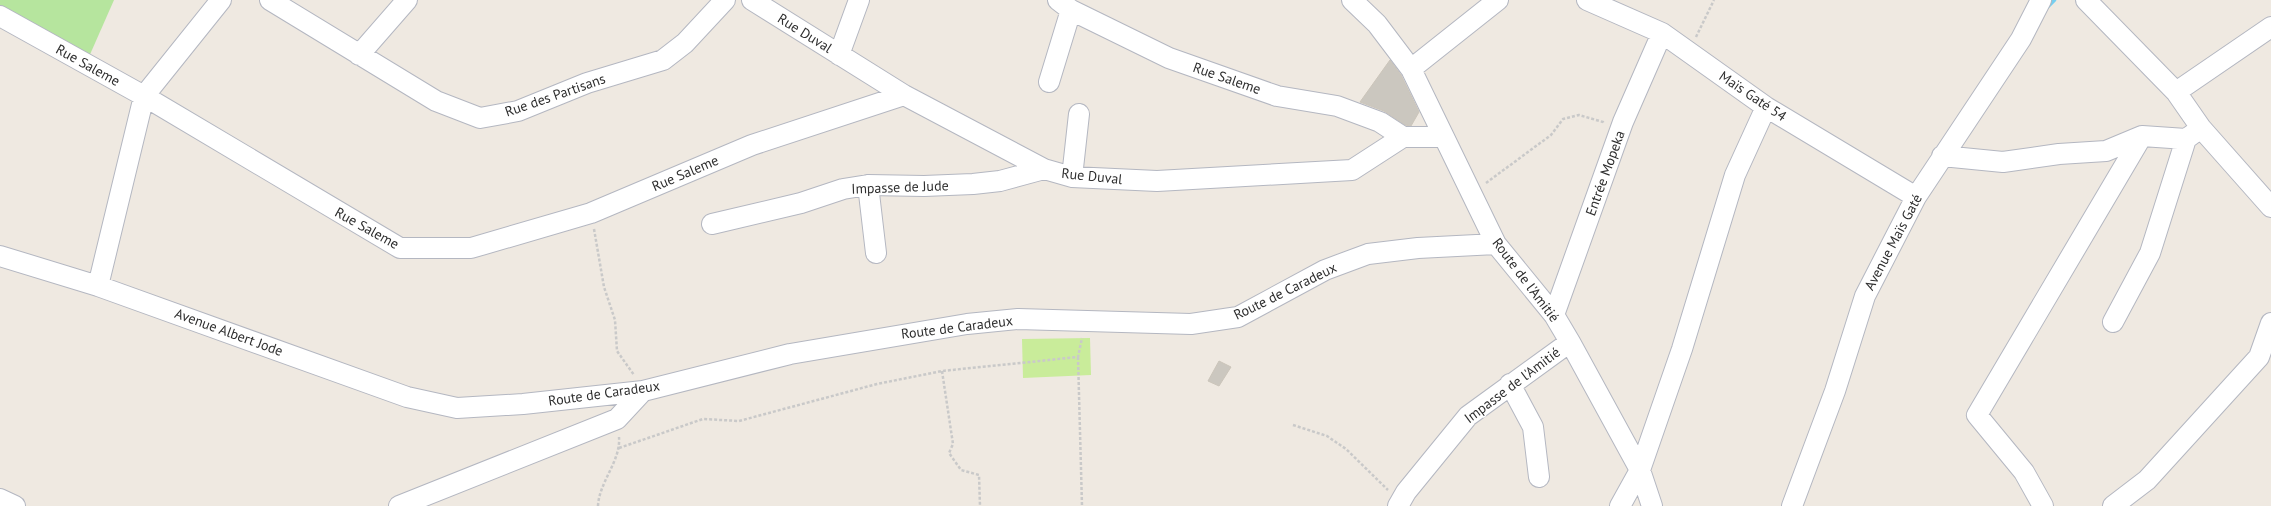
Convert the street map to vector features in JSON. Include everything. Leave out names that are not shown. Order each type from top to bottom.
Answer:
[{"type":"street","points":[[98,286],[144,96],[222,0]]},
{"type":"street","name":"Rue des Partisans","points":[[270,0],[436,101],[480,118],[518,111],[587,83],[662,60],[685,43],[725,0]]},
{"type":"street","points":[[359,55],[407,0]]},
{"type":"street","name":"Rue Duval","points":[[752,0],[904,96],[1044,170],[1072,177],[1157,181],[1352,170],[1403,137]]},
{"type":"street","points":[[839,55],[859,0]]},
{"type":"street","name":"Route de l'Amitié","points":[[1352,0],[1377,24],[1411,69],[1473,193],[1496,244],[1554,314],[1640,470],[1652,506]]},
{"type":"street","points":[[1411,69],[1498,0]]},
{"type":"street","name":"Maïs Gaté 54","points":[[1587,0],[1662,33],[1766,108],[1916,197]]},
{"type":"street","name":"Avenue Maïs Gaté","points":[[1792,506],[1835,391],[1865,296],[1916,197],[2021,39],[2041,0]]},
{"type":"street","points":[[2086,0],[2176,92],[2194,134],[2271,207]]},
{"type":"street","points":[[1049,82],[1064,5]]},
{"type":"street","name":"Rue Saleme","points":[[1064,5],[1169,58],[1277,96],[1337,106],[1380,122],[1403,137]]},
{"type":"street","name":"Rue Saleme","points":[[0,16],[144,96],[400,248],[471,248],[591,212],[752,145],[904,96]]},
{"type":"street","points":[[2176,92],[2271,27]]},
{"type":"street","name":"Entrée Mopeka","points":[[1554,314],[1612,153],[1662,33]]},
{"type":"street","points":[[1620,506],[1640,470],[1682,349],[1735,175],[1766,108]]},
{"type":"street","points":[[1072,177],[1079,114]]},
{"type":"street","points":[[1942,156],[2003,162],[2059,154],[2106,151],[2142,136],[2194,134]]},
{"type":"street","points":[[2113,322],[2150,253],[2194,134]]},
{"type":"street","points":[[2043,506],[2024,472],[1977,416],[2142,136]]},
{"type":"street","points":[[1403,137],[1444,137]]},
{"type":"street","name":"Impasse de Jude","points":[[712,224],[801,203],[843,189],[868,185],[924,186],[973,184],[1000,181],[1044,170]]},
{"type":"street","points":[[868,185],[876,253]]},
{"type":"street","name":"Route de Caradeux","points":[[457,408],[523,404],[643,391],[790,354],[959,325],[1018,319],[1191,324],[1238,317],[1324,270],[1368,254],[1418,248],[1496,244]]},
{"type":"street","name":"Avenue Albert Jode","points":[[0,256],[98,286],[407,397],[457,408]]},
{"type":"street","points":[[2113,506],[2147,480],[2259,356],[2271,322]]},
{"type":"street","name":"Impasse de l'Amitié","points":[[1399,504],[1468,416],[1510,384],[1570,342]]},
{"type":"street","points":[[1510,384],[1533,427],[1539,477]]},
{"type":"street","points":[[399,506],[617,419],[643,391]]},
{"type":"street","points":[[0,499],[15,506]]},
{"type":"path","points":[[1688,52],[1714,0]]},
{"type":"path","points":[[1473,193],[1551,135],[1563,119],[1579,115],[1603,122],[1612,153]]},
{"type":"path","points":[[591,212],[604,288],[615,320],[617,351],[633,372],[643,391]]},
{"type":"path","points":[[1082,506],[1078,357],[1087,320]]},
{"type":"path","points":[[619,448],[703,419],[739,421],[876,384],[942,372],[1078,357]]},
{"type":"path","points":[[942,372],[953,444],[949,453],[961,470],[978,475],[980,506]]},
{"type":"path","points":[[598,506],[598,494],[619,448],[617,419]]},
{"type":"path","points":[[1293,425],[1327,436],[1346,448],[1399,504]]},
{"type":"green space","points":[[0,0],[114,0],[88,59],[0,11]]},
{"type":"green space","points":[[1090,338],[1091,375],[1023,378],[1022,339]]},
{"type":"building","points":[[1390,60],[1401,75],[1419,112],[1411,126],[1405,125],[1384,111],[1360,102]]},
{"type":"building","points":[[1219,361],[1231,367],[1219,386],[1208,381]]},
{"type":"waterway","points":[[2047,7],[2054,0]]}]
